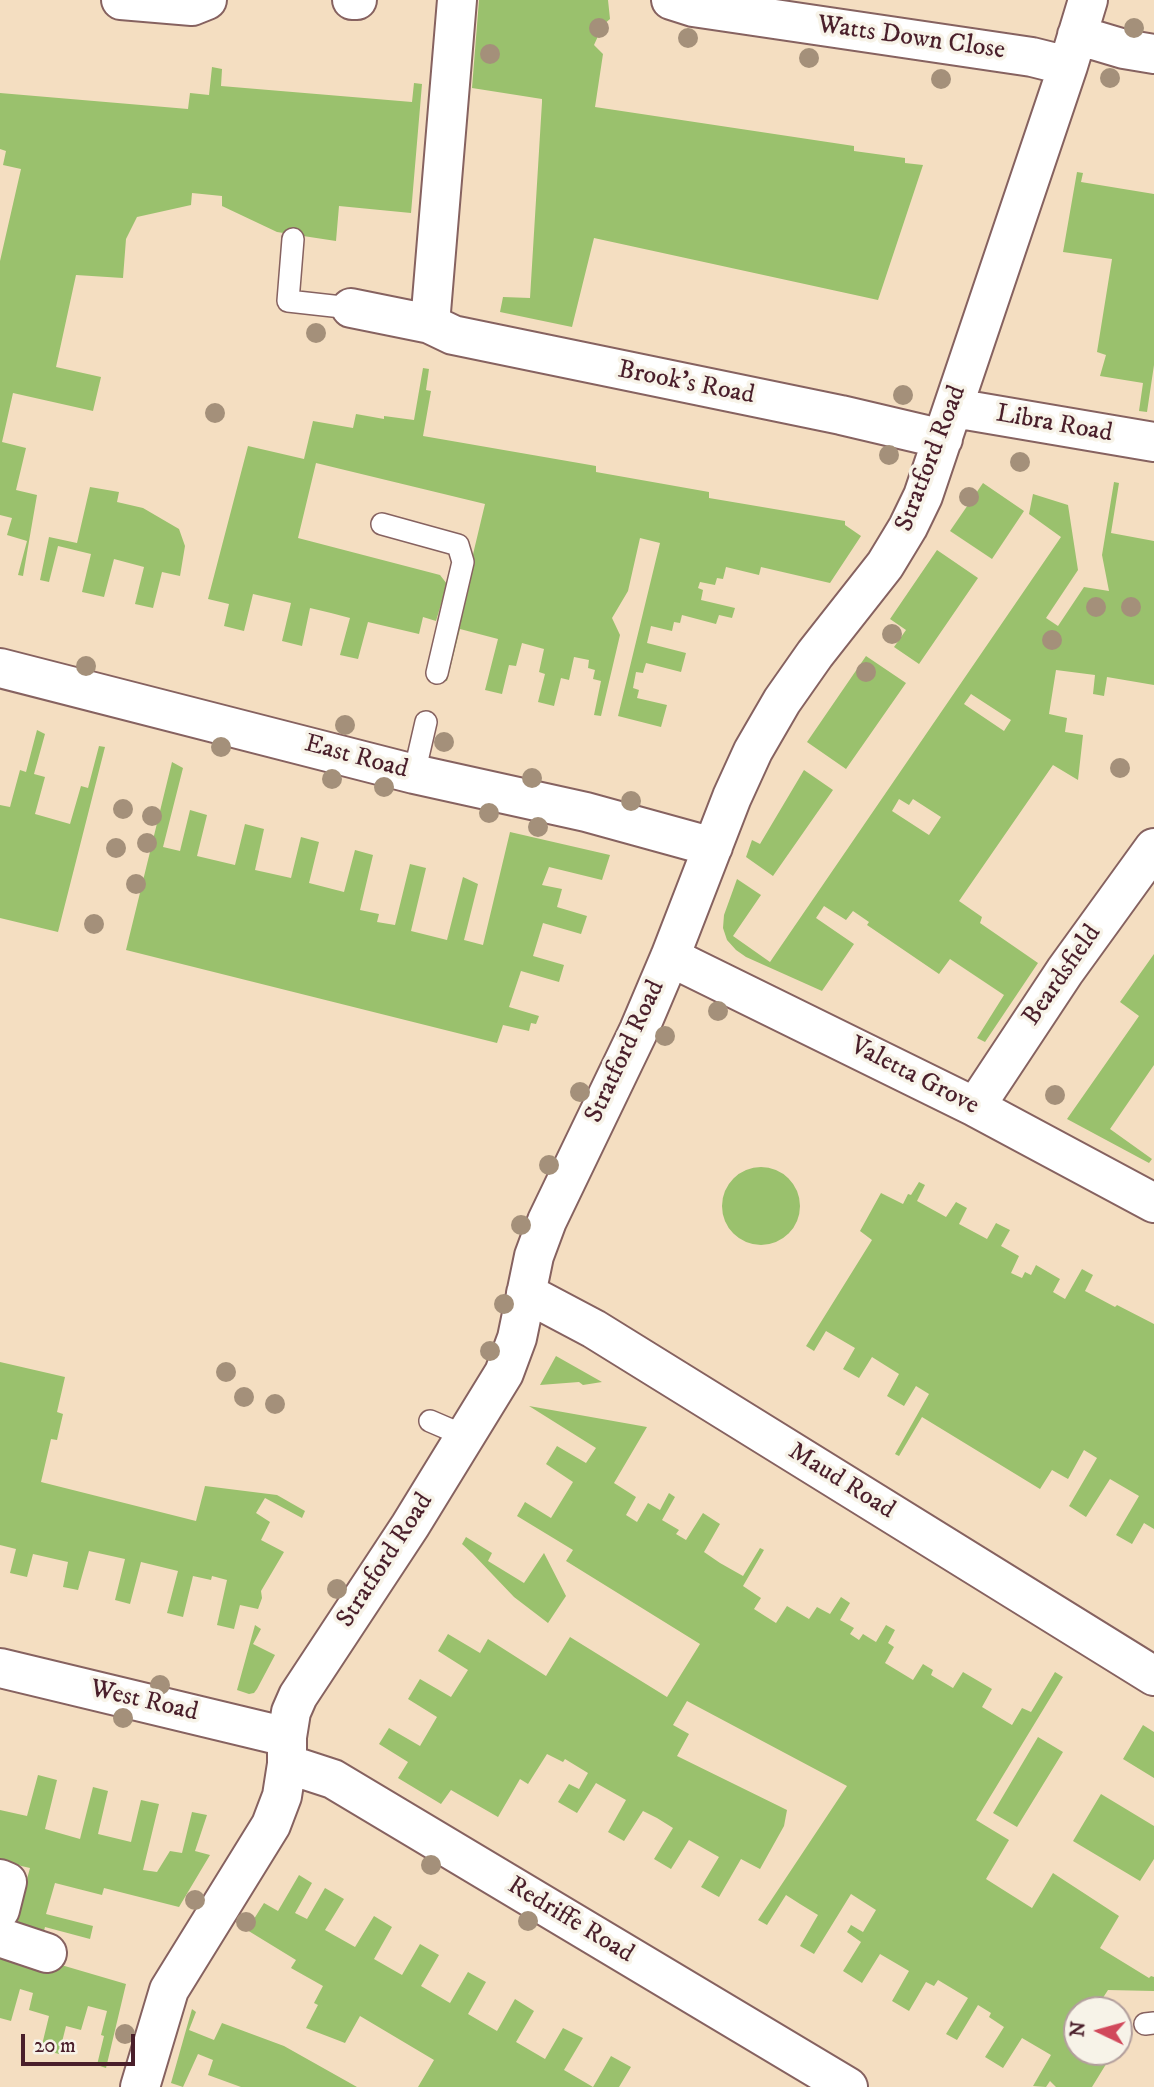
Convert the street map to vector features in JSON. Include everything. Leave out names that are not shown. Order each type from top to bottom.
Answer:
[{"type":"street","points":[[121,0],[192,6],[207,0]]},
{"type":"street","name":"Watts Down Close","points":[[671,0],[693,6],[1032,57],[1078,34],[1125,49],[1154,54]]},
{"type":"street","points":[[430,324],[450,10]]},
{"type":"street","name":"Stratford Road","points":[[140,2087],[169,1990],[271,1825],[282,1796],[290,1712],[298,1696],[410,1526],[504,1373],[517,1338],[534,1256],[547,1221],[639,1030],[753,751],[815,654],[885,565],[923,496],[1078,34]]},
{"type":"street","name":"Brook's Road","points":[[355,303],[430,324],[453,335],[841,415],[948,423]]},
{"type":"street","name":"Libra Road","points":[[948,423],[1154,442]]},
{"type":"street","name":"East Road","points":[[0,668],[414,774],[586,811],[713,847]]},
{"type":"street","name":"Beardsfield","points":[[975,1107],[1065,971],[1154,848]]},
{"type":"street","name":"Valetta Grove","points":[[670,957],[975,1107],[1154,1203]]},
{"type":"street","name":"Maud Road","points":[[526,1293],[594,1329],[1154,1676]]},
{"type":"street","name":"West Road","points":[[0,1668],[287,1750]]},
{"type":"street","name":"Redriffe Road","points":[[287,1750],[848,2087]]},
{"type":"street","points":[[0,1879],[7,1882],[0,1910]]},
{"type":"street","points":[[0,1936],[5,1940],[47,1952]]},
{"type":"lane","points":[[293,239],[288,301],[355,303]]},
{"type":"lane","points":[[382,524],[458,545],[463,562],[437,673]]},
{"type":"lane","points":[[414,774],[426,722]]},
{"type":"lane","points":[[430,1421],[466,1436]]},
{"type":"green space","points":[[479,0],[608,0],[610,19],[603,25],[594,45],[603,54],[595,107],[854,146],[854,151],[905,158],[905,163],[923,165],[878,300],[594,238],[572,327],[500,312],[503,297],[530,298],[542,99],[472,88]]},
{"type":"green space","points":[[212,67],[222,69],[221,86],[412,102],[414,83],[422,84],[411,213],[339,206],[336,241],[277,232],[222,206],[222,196],[192,193],[191,205],[137,217],[126,239],[123,278],[76,275],[56,367],[101,377],[93,411],[13,393],[2,442],[26,448],[16,490],[37,495],[23,576],[18,575],[27,541],[7,535],[12,518],[0,515],[0,261],[21,169],[3,165],[6,151],[0,149],[0,93],[188,109],[190,93],[209,95]]},
{"type":"green space","points":[[1077,172],[1083,173],[1081,182],[1154,194],[1154,365],[1147,412],[1139,411],[1143,383],[1100,376],[1106,355],[1097,352],[1112,259],[1063,252]]},
{"type":"green space","points":[[423,368],[429,369],[426,390],[431,391],[423,436],[596,466],[596,472],[709,492],[709,498],[845,521],[845,525],[861,536],[830,583],[761,567],[759,575],[726,567],[723,579],[717,578],[715,585],[700,582],[698,588],[703,590],[701,600],[735,608],[732,618],[719,615],[716,624],[682,615],[680,623],[674,622],[672,631],[651,626],[647,643],[686,653],[681,672],[646,663],[643,673],[636,672],[633,688],[639,690],[637,698],[667,705],[661,727],[618,716],[660,543],[640,538],[628,591],[612,618],[620,635],[601,716],[594,715],[601,681],[593,679],[595,670],[588,668],[589,660],[574,657],[569,680],[561,678],[554,706],[538,702],[545,674],[539,672],[544,649],[522,643],[516,666],[509,665],[502,694],[485,690],[498,639],[460,629],[447,681],[443,680],[485,504],[316,463],[298,538],[440,575],[447,584],[436,621],[423,617],[419,634],[368,622],[358,659],[340,655],[350,618],[310,608],[302,646],[282,641],[291,603],[253,594],[244,631],[224,626],[229,604],[208,599],[248,446],[304,459],[313,421],[353,428],[356,414],[414,420]]},
{"type":"green space","points":[[1114,482],[1119,483],[1111,533],[1154,541],[1154,685],[1107,677],[1104,696],[1093,694],[1095,675],[1056,670],[1049,714],[1067,718],[1065,732],[1083,735],[1078,780],[1053,765],[959,901],[982,917],[980,923],[1038,963],[985,1042],[977,1038],[1004,995],[950,959],[939,974],[867,925],[869,922],[853,911],[846,920],[824,906],[816,918],[854,944],[822,991],[736,950],[727,940],[723,928],[724,915],[737,879],[761,895],[733,936],[770,962],[1061,537],[1029,514],[1033,494],[1068,505],[1078,570],[1046,618],[1058,626],[1084,587],[1109,591],[1102,555]],"holes":[[[971,694],[1011,720],[1004,731],[964,704]],[[899,799],[909,805],[913,799],[941,817],[929,835],[892,811]]]},
{"type":"green space","points":[[983,483],[1024,511],[992,559],[950,531]]},
{"type":"green space","points":[[90,487],[119,492],[117,502],[143,508],[179,529],[185,546],[180,576],[162,572],[153,608],[135,604],[144,567],[114,559],[104,597],[82,592],[91,554],[58,546],[49,582],[40,580],[49,537],[77,543]]},
{"type":"green space","points":[[937,550],[978,578],[919,664],[894,647],[906,630],[890,619]]},
{"type":"green space","points":[[866,656],[906,683],[846,769],[807,742]]},
{"type":"green space","points":[[37,730],[45,734],[34,774],[45,777],[35,814],[70,824],[81,786],[88,788],[99,746],[105,747],[58,932],[0,918],[0,805],[10,807],[20,770],[26,772]]},
{"type":"green space","points":[[172,762],[183,768],[163,847],[180,851],[190,810],[207,815],[197,856],[235,865],[245,824],[264,829],[255,870],[291,878],[301,837],[319,842],[309,883],[344,892],[355,850],[373,855],[360,910],[379,914],[377,922],[395,925],[410,864],[426,868],[411,931],[447,940],[463,877],[478,884],[464,940],[483,945],[510,832],[610,855],[602,880],[549,867],[542,885],[562,889],[557,907],[587,916],[581,934],[543,923],[533,956],[564,965],[559,982],[521,971],[509,1007],[539,1016],[536,1024],[531,1023],[529,1031],[503,1025],[497,1043],[126,950]]},
{"type":"green space","points":[[804,770],[833,790],[773,876],[746,857],[752,840],[760,844]]},
{"type":"green space","points":[[1154,954],[1154,1065],[1110,1129],[1152,1159],[1149,1163],[1067,1119],[1139,1016],[1120,1002]]},
{"type":"green space","points":[[761,1167],[776,1170],[793,1184],[800,1206],[797,1221],[783,1238],[761,1245],[746,1242],[729,1228],[722,1206],[725,1191],[739,1174]]},
{"type":"green space","points":[[919,1182],[925,1185],[917,1201],[946,1217],[956,1202],[967,1208],[959,1224],[987,1239],[996,1223],[1010,1230],[1001,1246],[1019,1256],[1011,1273],[1022,1278],[1025,1272],[1031,1275],[1036,1265],[1060,1279],[1053,1292],[1065,1299],[1082,1269],[1093,1275],[1085,1291],[1154,1324],[1154,1529],[1144,1523],[1132,1544],[1116,1535],[1139,1496],[1110,1479],[1086,1517],[1069,1506],[1097,1458],[1084,1450],[1068,1479],[1052,1470],[1040,1489],[922,1417],[899,1456],[895,1454],[929,1394],[916,1386],[904,1406],[887,1396],[899,1374],[872,1357],[859,1378],[843,1369],[855,1348],[826,1331],[814,1351],[806,1346],[872,1240],[860,1231],[881,1193],[903,1204]]},
{"type":"green space","points":[[556,1356],[602,1382],[540,1385]]},
{"type":"green space","points":[[0,1362],[65,1377],[57,1412],[63,1414],[57,1440],[51,1439],[41,1482],[196,1521],[205,1486],[277,1495],[305,1511],[302,1518],[265,1498],[256,1513],[270,1522],[261,1540],[284,1552],[261,1591],[262,1598],[258,1609],[240,1605],[234,1629],[217,1625],[227,1580],[212,1576],[211,1580],[193,1576],[183,1617],[167,1613],[178,1571],[141,1562],[130,1604],[115,1600],[125,1559],[89,1551],[78,1590],[63,1587],[68,1562],[33,1554],[27,1577],[10,1573],[16,1549],[0,1545]]},
{"type":"green space","points":[[529,1406],[647,1427],[614,1483],[636,1497],[626,1515],[637,1522],[648,1503],[660,1510],[669,1493],[675,1497],[662,1520],[679,1530],[676,1534],[686,1540],[703,1513],[720,1524],[704,1552],[720,1563],[743,1576],[760,1548],[764,1550],[743,1586],[761,1598],[754,1609],[776,1623],[787,1606],[809,1619],[817,1607],[830,1614],[841,1597],[850,1603],[840,1620],[854,1628],[850,1634],[859,1640],[863,1634],[876,1642],[886,1625],[895,1630],[888,1643],[894,1647],[885,1663],[913,1680],[923,1664],[933,1670],[931,1675],[953,1688],[963,1672],[992,1689],[982,1707],[1012,1725],[1022,1708],[1031,1712],[1055,1672],[1063,1677],[976,1820],[1009,1840],[986,1879],[1032,1908],[1053,1873],[1119,1916],[1100,1948],[1149,1978],[1154,1977],[1154,1991],[1108,1990],[1104,1996],[1063,1996],[1063,2066],[1105,2066],[1092,2087],[1056,2087],[1050,2081],[1046,2087],[1033,2086],[1051,2055],[1022,2038],[1003,2068],[985,2057],[1004,2027],[989,2017],[991,2013],[978,2005],[957,2040],[946,2034],[968,1998],[938,1980],[934,1986],[926,1982],[909,2011],[892,2001],[909,1971],[880,1954],[862,1983],[843,1971],[861,1942],[847,1932],[851,1925],[863,1932],[876,1910],[851,1894],[814,1954],[800,1946],[818,1915],[786,1895],[767,1925],[758,1920],[847,1786],[687,1701],[673,1725],[689,1734],[677,1756],[787,1810],[784,1826],[760,1869],[741,1859],[719,1897],[701,1887],[719,1857],[689,1840],[671,1869],[654,1859],[673,1828],[657,1818],[643,1811],[624,1841],[608,1832],[626,1800],[596,1783],[577,1813],[558,1802],[569,1784],[579,1789],[588,1773],[565,1759],[563,1762],[547,1754],[528,1784],[520,1779],[498,1817],[451,1790],[441,1804],[398,1778],[408,1762],[379,1744],[389,1728],[420,1746],[437,1717],[408,1699],[420,1679],[451,1697],[468,1670],[438,1651],[448,1634],[480,1653],[488,1639],[546,1676],[570,1637],[667,1697],[700,1644],[566,1561],[573,1550],[517,1516],[525,1502],[551,1518],[573,1482],[546,1464],[557,1446],[586,1463],[596,1448]]},
{"type":"green space","points":[[466,1537],[492,1553],[488,1561],[524,1583],[544,1553],[566,1596],[548,1623],[514,1597],[462,1544]]},
{"type":"green space","points":[[255,1625],[261,1629],[253,1644],[275,1655],[257,1689],[249,1694],[237,1690]]},
{"type":"green space","points":[[1143,1725],[1154,1732],[1154,1778],[1123,1759]]},
{"type":"green space","points":[[1038,1737],[1063,1752],[1017,1827],[993,1813]]},
{"type":"green space","points":[[38,1775],[57,1780],[45,1829],[80,1839],[93,1787],[108,1791],[98,1834],[131,1842],[141,1800],[159,1804],[143,1870],[157,1872],[170,1851],[182,1853],[192,1812],[207,1815],[195,1851],[210,1855],[179,1907],[104,1888],[102,1895],[55,1883],[46,1914],[93,1926],[90,1939],[45,1927],[41,1943],[15,1923],[30,1868],[0,1861],[0,1810],[27,1816]]},
{"type":"green space","points":[[1101,1794],[1154,1826],[1154,1859],[1140,1881],[1073,1841]]},
{"type":"green space","points":[[299,1875],[312,1883],[295,1913],[307,1919],[325,1888],[344,1899],[325,1930],[355,1947],[374,1916],[392,1927],[374,1959],[402,1975],[420,1944],[439,1955],[421,1986],[450,2003],[468,1972],[486,1982],[468,2014],[497,2031],[515,1999],[534,2011],[516,2042],[545,2059],[563,2028],[583,2038],[564,2070],[593,2087],[418,2087],[434,2060],[360,2016],[345,2043],[306,2028],[318,2005],[314,2003],[323,1986],[291,1968],[296,1960],[247,1930],[264,1903],[278,1911]]},
{"type":"green space","points":[[0,1947],[126,1984],[106,2068],[97,2065],[107,2011],[88,2006],[81,2030],[66,2026],[59,2054],[41,2049],[49,2016],[29,2010],[33,1993],[20,1989],[11,2021],[0,2018]]},
{"type":"green space","points":[[192,2009],[196,2012],[189,2030],[214,2040],[222,2023],[284,2046],[357,2087],[241,2087],[208,2075],[213,2060],[198,2054],[183,2087],[171,2083]]},
{"type":"green space","points":[[611,2056],[631,2067],[619,2087],[593,2087]]}]
